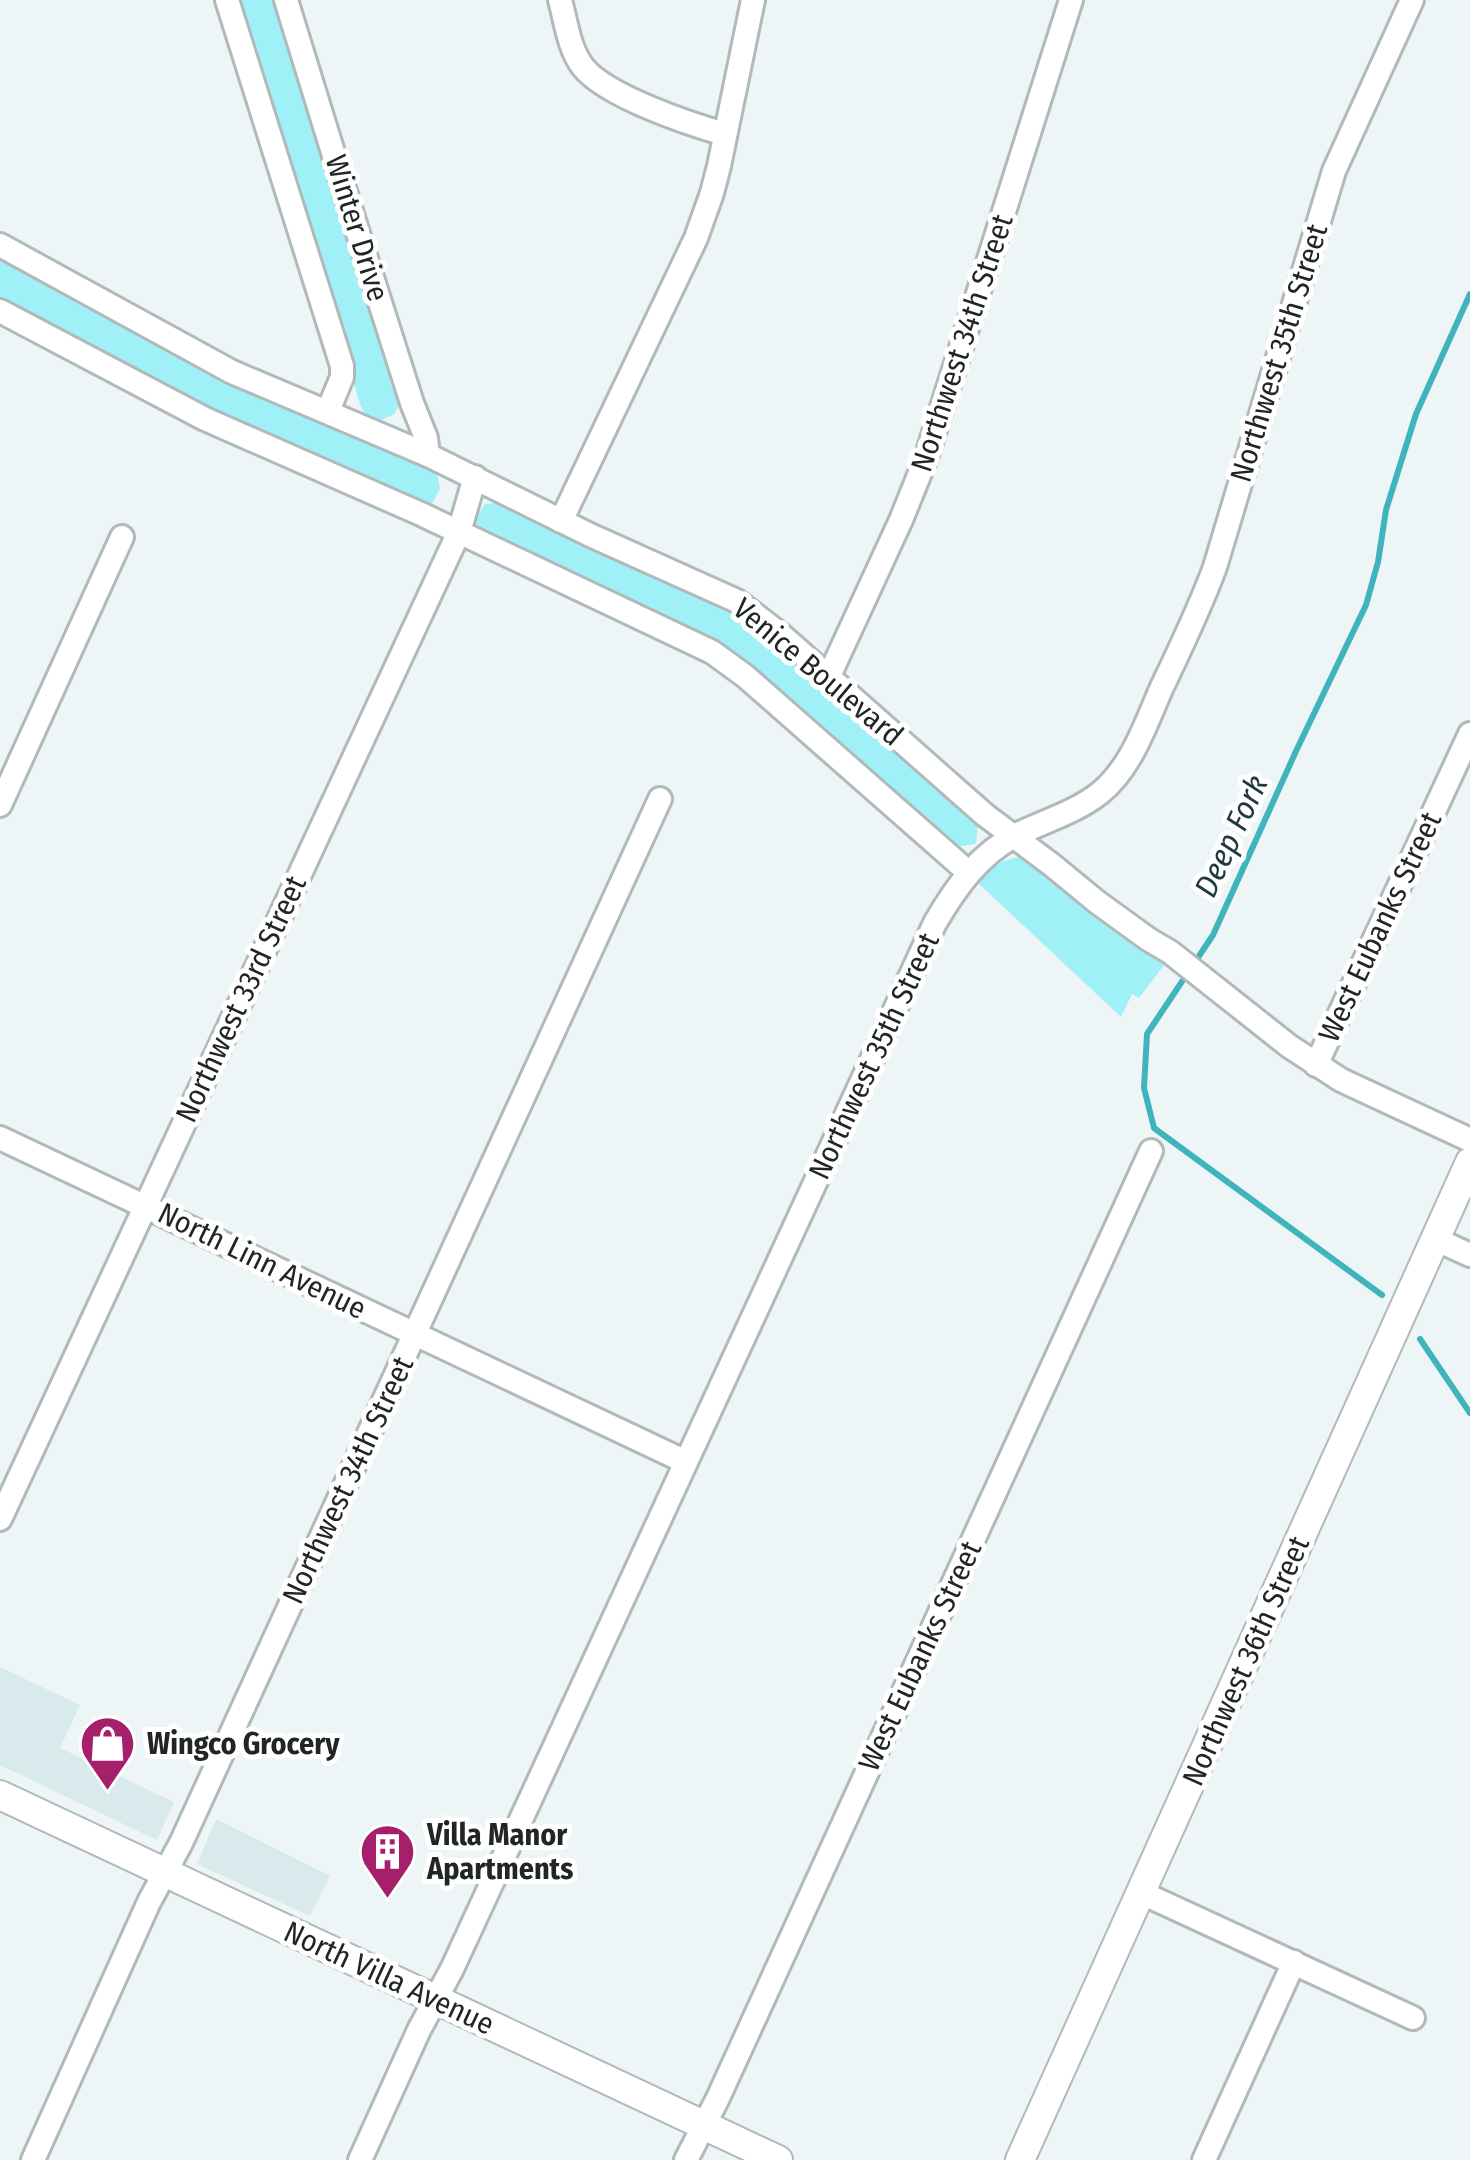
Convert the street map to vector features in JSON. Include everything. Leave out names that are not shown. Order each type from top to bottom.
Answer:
[{"type":"street","name":"Winter Drive","points":[[227,0],[342,366],[342,377],[328,411]]},
{"type":"street","name":"Winter Drive","points":[[286,0],[426,438],[428,455]]},
{"type":"street","points":[[560,0],[575,54],[592,75],[618,92],[691,124],[725,134]]},
{"type":"street","points":[[562,522],[696,238],[712,193],[753,0]]},
{"type":"street","name":"Northwest 34th Street","points":[[829,676],[902,520],[926,458],[1071,0]]},
{"type":"street","name":"Northwest 35th Street","points":[[360,2160],[935,924],[968,872],[989,853],[1013,836],[1086,803],[1100,792],[1122,768],[1143,730],[1215,567],[1334,171],[1412,0]]},
{"type":"street","name":"Venice Boulevard","points":[[0,245],[232,372],[428,455],[562,522],[737,601],[829,676],[986,815],[1316,1064],[1365,1092],[1470,1140]]},
{"type":"street","name":"Venice Boulevard","points":[[0,311],[205,419],[459,532],[712,652],[746,676],[968,872]]},
{"type":"street","name":"Northwest 33rd Street","points":[[0,1519],[459,532],[476,477]]},
{"type":"street","points":[[0,805],[122,537]]},
{"type":"street","name":"West Eubanks Street","points":[[1316,1064],[1470,734]]},
{"type":"street","name":"Northwest 34th Street","points":[[33,2160],[660,800]]},
{"type":"street","name":"North Linn Avenue","points":[[0,1138],[686,1462]]},
{"type":"street","name":"West Eubanks Street","points":[[686,2160],[1151,1151]]},
{"type":"street","name":"Northwest 36th Street","points":[[1020,2160],[1470,1162]]},
{"type":"street","points":[[1435,1239],[1470,1255]]},
{"type":"street","name":"North Villa Avenue","points":[[0,1795],[778,2160]]},
{"type":"street","points":[[1142,1892],[1413,2018]]},
{"type":"street","points":[[1204,2160],[1294,1962]]},
{"type":"shaded area","points":[[240,0],[276,0],[402,400],[394,414],[379,421],[366,416],[360,404]]},
{"type":"shaded area","points":[[0,256],[215,375],[437,473],[440,489],[432,504],[424,507],[191,404],[0,300]]},
{"type":"shaded area","points":[[497,503],[704,595],[753,624],[978,823],[976,844],[955,847],[727,651],[480,534],[474,522],[485,504]]},
{"type":"shaded area","points":[[1021,857],[1030,860],[1094,917],[1164,965],[1139,998],[1132,994],[1121,1017],[977,882],[1002,862]]},
{"type":"shaded area","points":[[0,1667],[80,1705],[60,1748],[174,1802],[157,1840],[0,1765]]},
{"type":"shaded area","points":[[216,1819],[330,1876],[310,1916],[197,1864]]},
{"type":"waterway","name":"Deep Fork","points":[[1382,1295],[1154,1128],[1144,1088],[1147,1034],[1213,935],[1366,605],[1386,510],[1416,414],[1470,294]]},
{"type":"waterway","name":"Deep Fork","points":[[1420,1339],[1470,1413]]},
{"type":"place","name":"Wingco Grocery","points":[[108,1793]]},
{"type":"place","name":"Villa Manor Apartments","points":[[388,1901]]}]
